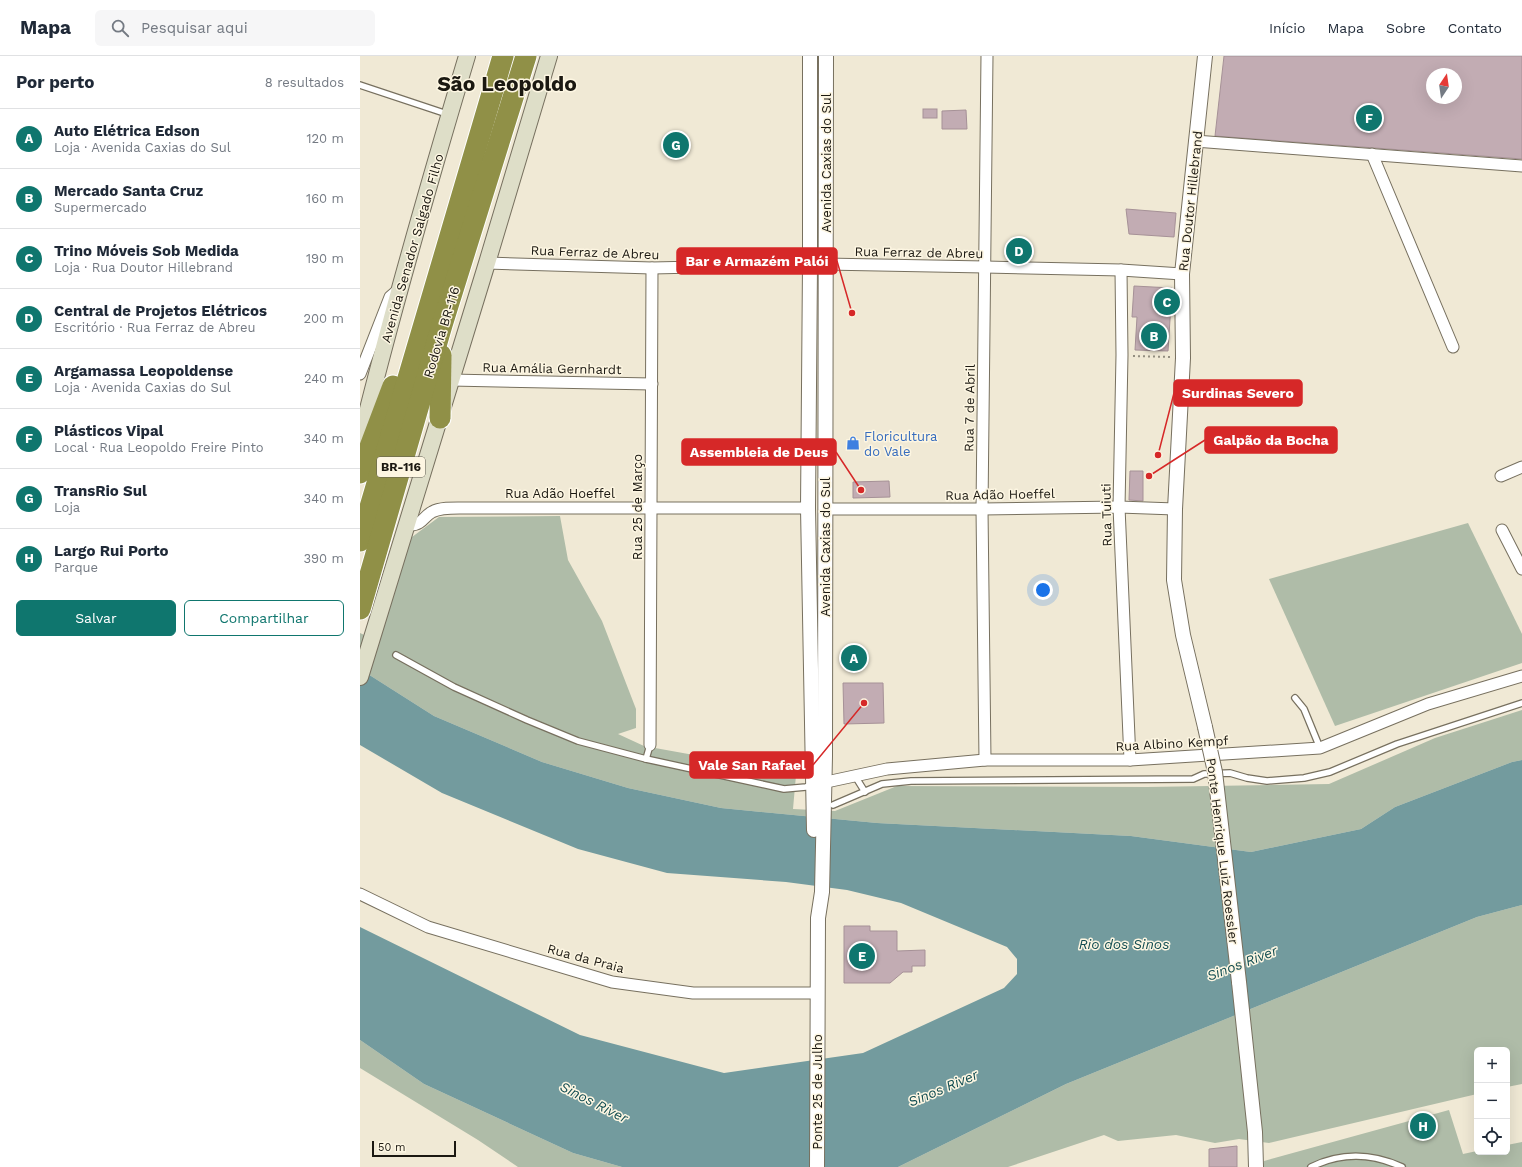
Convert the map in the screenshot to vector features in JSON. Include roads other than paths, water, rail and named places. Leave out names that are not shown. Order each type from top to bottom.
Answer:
[{"type":"highway","name":"Rodovia BR-116","points":[[360,609],[503,56]]},
{"type":"highway","name":"Rodovia BR-116","points":[[360,541],[526,56]]},
{"type":"highway","points":[[360,473],[412,335],[434,322],[440,418]]},
{"type":"main road","name":"Avenida Senador Salgado Filho","points":[[360,441],[400,289],[467,56]]},
{"type":"main road","points":[[362,671],[452,380],[549,56]]},
{"type":"street","name":"Avenida Caxias do Sul","points":[[810,56],[808,508],[818,784],[823,810],[818,918],[817,1018]]},
{"type":"street","name":"Avenida Caxias do Sul","points":[[818,784],[826,509],[826,56]]},
{"type":"street","name":"Rua 7 de Abril","points":[[985,760],[982,509],[987,56]]},
{"type":"street","name":"Rua Doutor Hillebrand","points":[[1205,56],[1182,274],[1183,358],[1175,509],[1174,580],[1183,635],[1205,727]]},
{"type":"street","points":[[1195,141],[1522,166]]},
{"type":"street","points":[[1372,154],[1453,347]]},
{"type":"street","name":"Rua Ferraz de Abreu","points":[[487,263],[652,268],[825,264],[1121,270],[1182,274]]},
{"type":"street","name":"Rua 25 de Março","points":[[650,745],[652,268]]},
{"type":"street","name":"Rua Tuiuti","points":[[1121,270],[1122,355],[1119,507],[1130,760]]},
{"type":"street","points":[[360,374],[390,296],[400,289]]},
{"type":"street","name":"Rua Amália Gernhardt","points":[[452,380],[652,384]]},
{"type":"street","points":[[1501,476],[1522,467]]},
{"type":"street","name":"Rua Adão Hoeffel","points":[[826,509],[1119,507],[1175,509]]},
{"type":"street","name":"Rua Adão Hoeffel","points":[[411,525],[420,523],[432,512],[438,510],[467,508],[808,508]]},
{"type":"street","points":[[1502,530],[1522,569]]},
{"type":"street","name":"Rua Albino Kempf","points":[[818,784],[887,769],[985,760],[1130,760],[1320,748],[1428,704],[1522,676]]},
{"type":"street","name":"Ponte Henrique Luiz Roessler","points":[[1205,727],[1215,772],[1256,1132],[1256,1167]]},
{"type":"street","name":"Rua da Praia","points":[[360,894],[428,927],[612,982],[693,992],[817,992]]},
{"type":"street","name":"Ponte 25 de Julho","points":[[817,1018],[817,1167]]},
{"type":"lane","points":[[360,85],[450,115]]},
{"type":"lane","points":[[396,655],[454,687],[578,741],[646,759],[784,789],[806,787],[818,784]]},
{"type":"lane","points":[[1295,698],[1300,702],[1304,709],[1320,748]]},
{"type":"lane","points":[[823,810],[882,784],[911,780],[1193,779],[1204,774],[1230,773],[1246,778],[1267,781],[1304,778],[1330,772],[1397,744],[1522,703]]},
{"type":"lane","points":[[646,759],[650,745]]},
{"type":"lane","points":[[854,776],[864,792]]},
{"type":"lane","points":[[1311,1167],[1325,1160],[1359,1155],[1388,1161],[1402,1167]]},
{"type":"water","name":"Rio dos Sinos","points":[[360,669],[434,716],[542,762],[628,788],[721,808],[877,823],[1131,836],[1251,852],[1361,829],[1395,807],[1512,762],[1522,760],[1522,905],[1477,917],[1066,1084],[898,1167],[622,1167],[573,1153],[424,1084],[360,1040],[360,927],[580,1035],[724,1073],[863,1053],[1004,988],[1017,974],[1017,959],[1007,947],[901,903],[847,890],[786,882],[667,873],[578,849],[442,793],[360,745]]},
{"type":"place","name":"Plásticos Vipal","points":[[1369,118]]},
{"type":"place","name":"TransRio Sul","points":[[676,145]]},
{"type":"place","name":"Central de Projetos Elétricos","points":[[1019,251]]},
{"type":"place","name":"Trino Móveis Sob Medida","points":[[1167,302]]},
{"type":"place","name":"Bar e Armazém Palói","points":[[852,313]]},
{"type":"place","name":"Mercado Santa Cruz","points":[[1154,336]]},
{"type":"place","name":"Floricultura do Vale","points":[[853,443]]},
{"type":"place","name":"Surdinas Severo","points":[[1158,455]]},
{"type":"place","name":"Galpão da Bocha","points":[[1149,476]]},
{"type":"place","name":"Assembleia de Deus","points":[[861,490]]},
{"type":"place","name":"Auto Elétrica Edson","points":[[854,658]]},
{"type":"place","name":"Vale San Rafael","points":[[864,703]]},
{"type":"place","name":"Argamassa Leopoldense","points":[[862,956]]},
{"type":"place","name":"Largo Rui Porto","points":[[1423,1126]]},
{"type":"district","name":"São Leopoldo","points":[[507,84]]},
{"type":"water label","name":"Sinos River","points":[[1242,963]]},
{"type":"water label","name":"Sinos River","points":[[943,1088]]},
{"type":"water label","name":"Sinos River","points":[[594,1102]]}]
